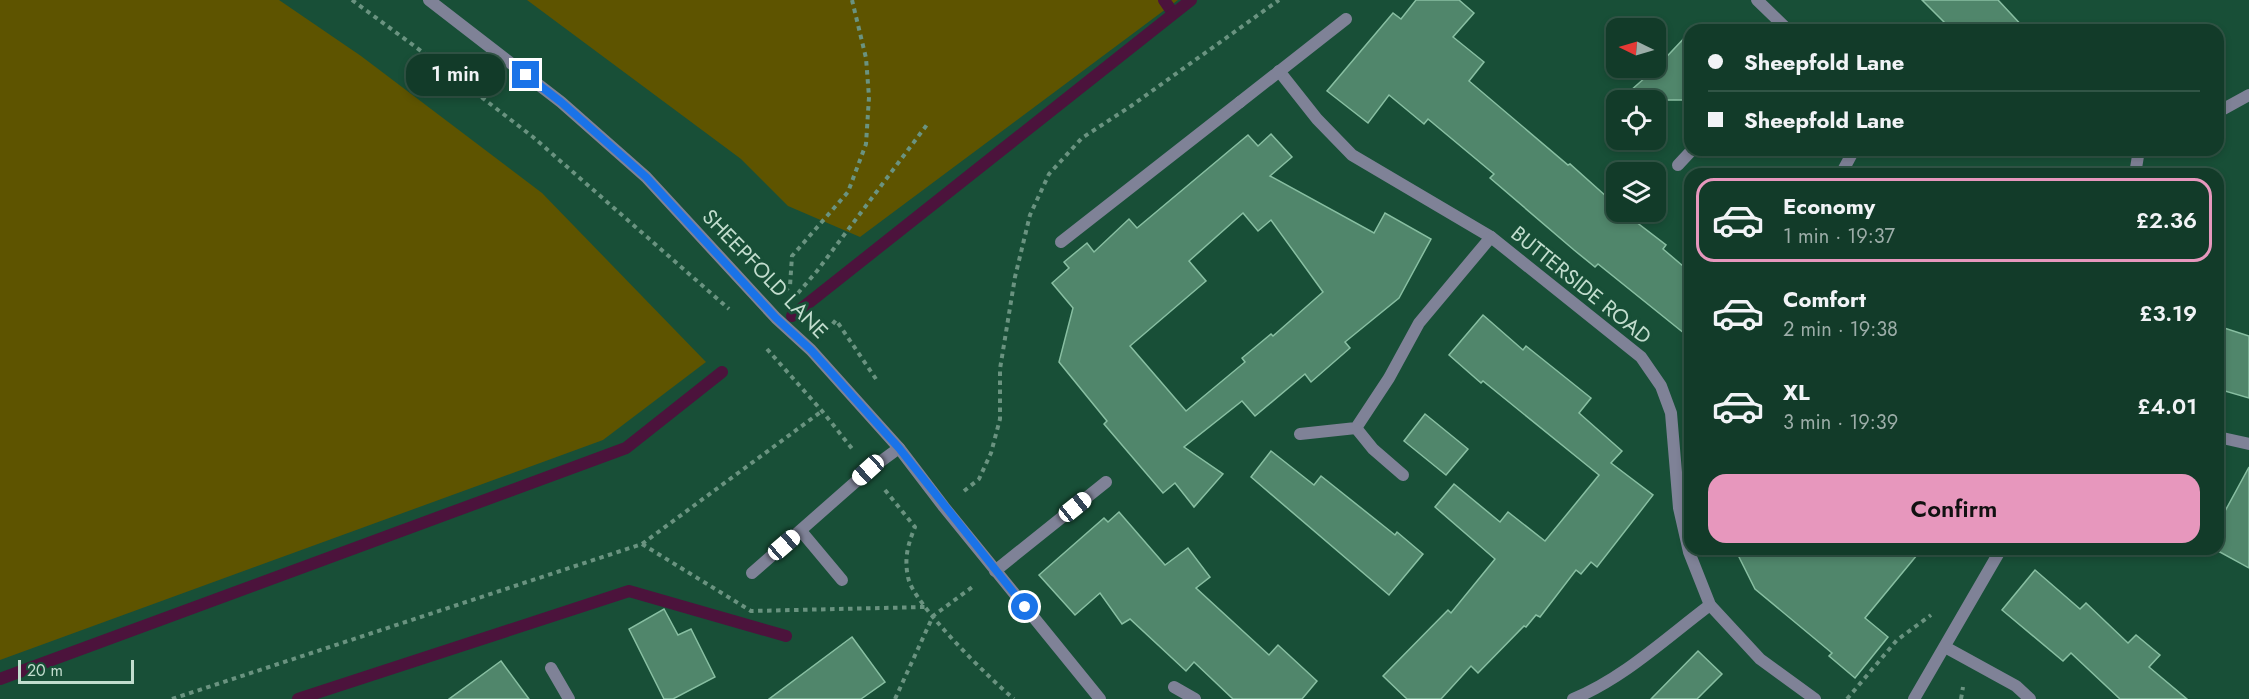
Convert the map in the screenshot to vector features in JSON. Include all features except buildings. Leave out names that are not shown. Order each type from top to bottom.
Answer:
[{"type":"street","name":"SHEEPFOLD LANE","points":[[429,0],[561,102],[646,177],[776,318],[811,350],[899,448],[995,571],[1100,699]]},
{"type":"street","points":[[1756,0],[1782,24]]},
{"type":"street","points":[[1061,242],[1346,20]]},
{"type":"street","name":"BUTTERSIDE ROAD","points":[[1279,71],[1317,119],[1352,155],[1491,237],[1641,357],[1661,386],[1671,413],[1679,508],[1684,532]]},
{"type":"street","points":[[2224,108],[2249,95]]},
{"type":"street","points":[[1678,165],[1686,156]]},
{"type":"street","name":"BUTTERSIDE ROAD","points":[[1356,428],[1389,378],[1419,323],[1491,237]]},
{"type":"street","points":[[1300,434],[1356,428],[1373,449],[1403,475]]},
{"type":"street","points":[[2224,438],[2249,444]]},
{"type":"street","points":[[752,573],[868,470],[899,448]]},
{"type":"street","points":[[995,571],[1106,482]]},
{"type":"street","points":[[801,531],[842,580]]},
{"type":"street","name":"BUTTERSIDE ROAD","points":[[1691,555],[1710,605],[1760,659],[1815,699]]},
{"type":"street","points":[[1914,699],[1998,555]]},
{"type":"street","points":[[1573,699],[1592,691],[1622,672],[1710,605]]},
{"type":"street","points":[[1945,647],[2016,686],[2030,699]]},
{"type":"street","points":[[551,668],[569,699]]},
{"type":"street","points":[[1174,687],[1195,699]]},
{"type":"path","points":[[352,0],[533,137],[733,313]]},
{"type":"path","points":[[790,286],[792,256],[848,192],[866,144],[869,97],[866,58],[852,0]]},
{"type":"path","points":[[776,318],[817,271],[929,122]]},
{"type":"path","points":[[765,346],[844,439]]},
{"type":"path","points":[[172,699],[642,544],[822,411]]},
{"type":"path","points":[[884,489],[915,527],[906,550],[908,577],[913,592],[997,684],[1014,699]]},
{"type":"path","points":[[642,544],[751,611],[926,607]]},
{"type":"path","points":[[896,699],[933,616],[995,571]]},
{"type":"path","points":[[1847,699],[1897,640],[1927,617],[1937,613]]},
{"type":"shaded area","points":[[0,0],[279,0],[361,56],[542,193],[706,362],[603,440],[0,660]]},
{"type":"shaded area","points":[[527,0],[1178,0],[860,237],[788,206],[741,159]]},
{"type":"waterway","points":[[1164,0],[1173,13]]},
{"type":"waterway","points":[[792,316],[1191,0]]},
{"type":"waterway","points":[[0,679],[626,448],[722,372]]},
{"type":"waterway","points":[[298,699],[629,591],[786,636]]},
{"type":"route","points":[[526,75],[561,102],[646,177],[776,318],[811,350],[899,448],[1025,607]]}]
